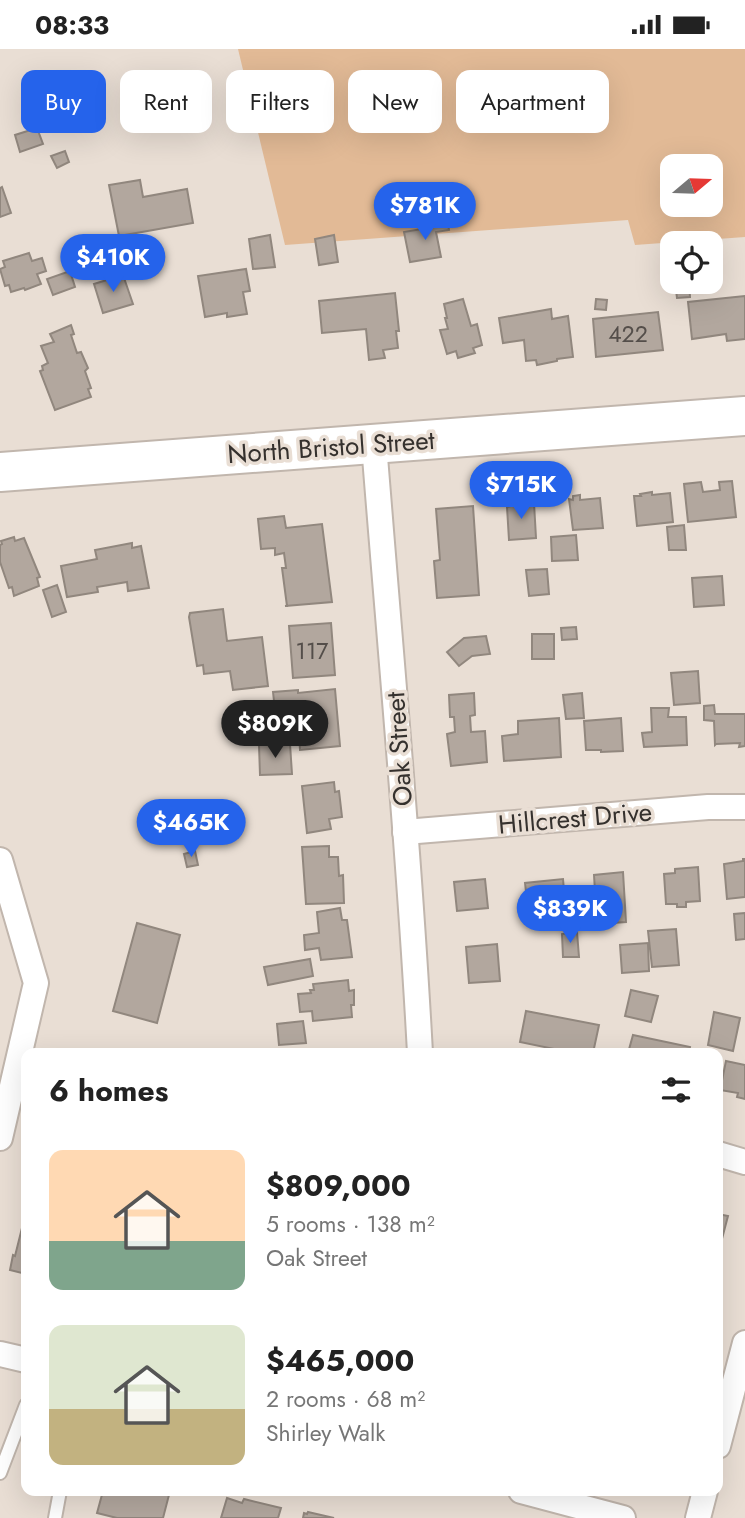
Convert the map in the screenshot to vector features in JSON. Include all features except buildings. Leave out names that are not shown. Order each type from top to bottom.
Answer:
[{"type":"main road","name":"North Bristol Street","points":[[1,469],[745,416]]},
{"type":"street","name":"Oak Street","points":[[374,444],[393,656],[420,1048]]},
{"type":"street","name":"Hillcrest Drive","points":[[405,832],[708,807],[745,807]]},
{"type":"street","points":[[0,1138],[36,983],[1,864]]},
{"type":"street","points":[[723,1155],[745,1162]]},
{"type":"street","points":[[723,1427],[745,1343]]},
{"type":"street","points":[[0,1354],[21,1359]]},
{"type":"street","points":[[541,1496],[623,1518]]},
{"type":"street","points":[[698,1518],[704,1496]]},
{"type":"lane","points":[[0,1473],[21,1418]]},
{"type":"lane","points":[[55,1518],[59,1496]]},
{"type":"shaded area","points":[[238,49],[745,49],[745,237],[723,239],[723,231],[660,231],[660,243],[635,245],[628,220],[285,245],[258,133],[334,133],[334,70],[243,70]]}]
